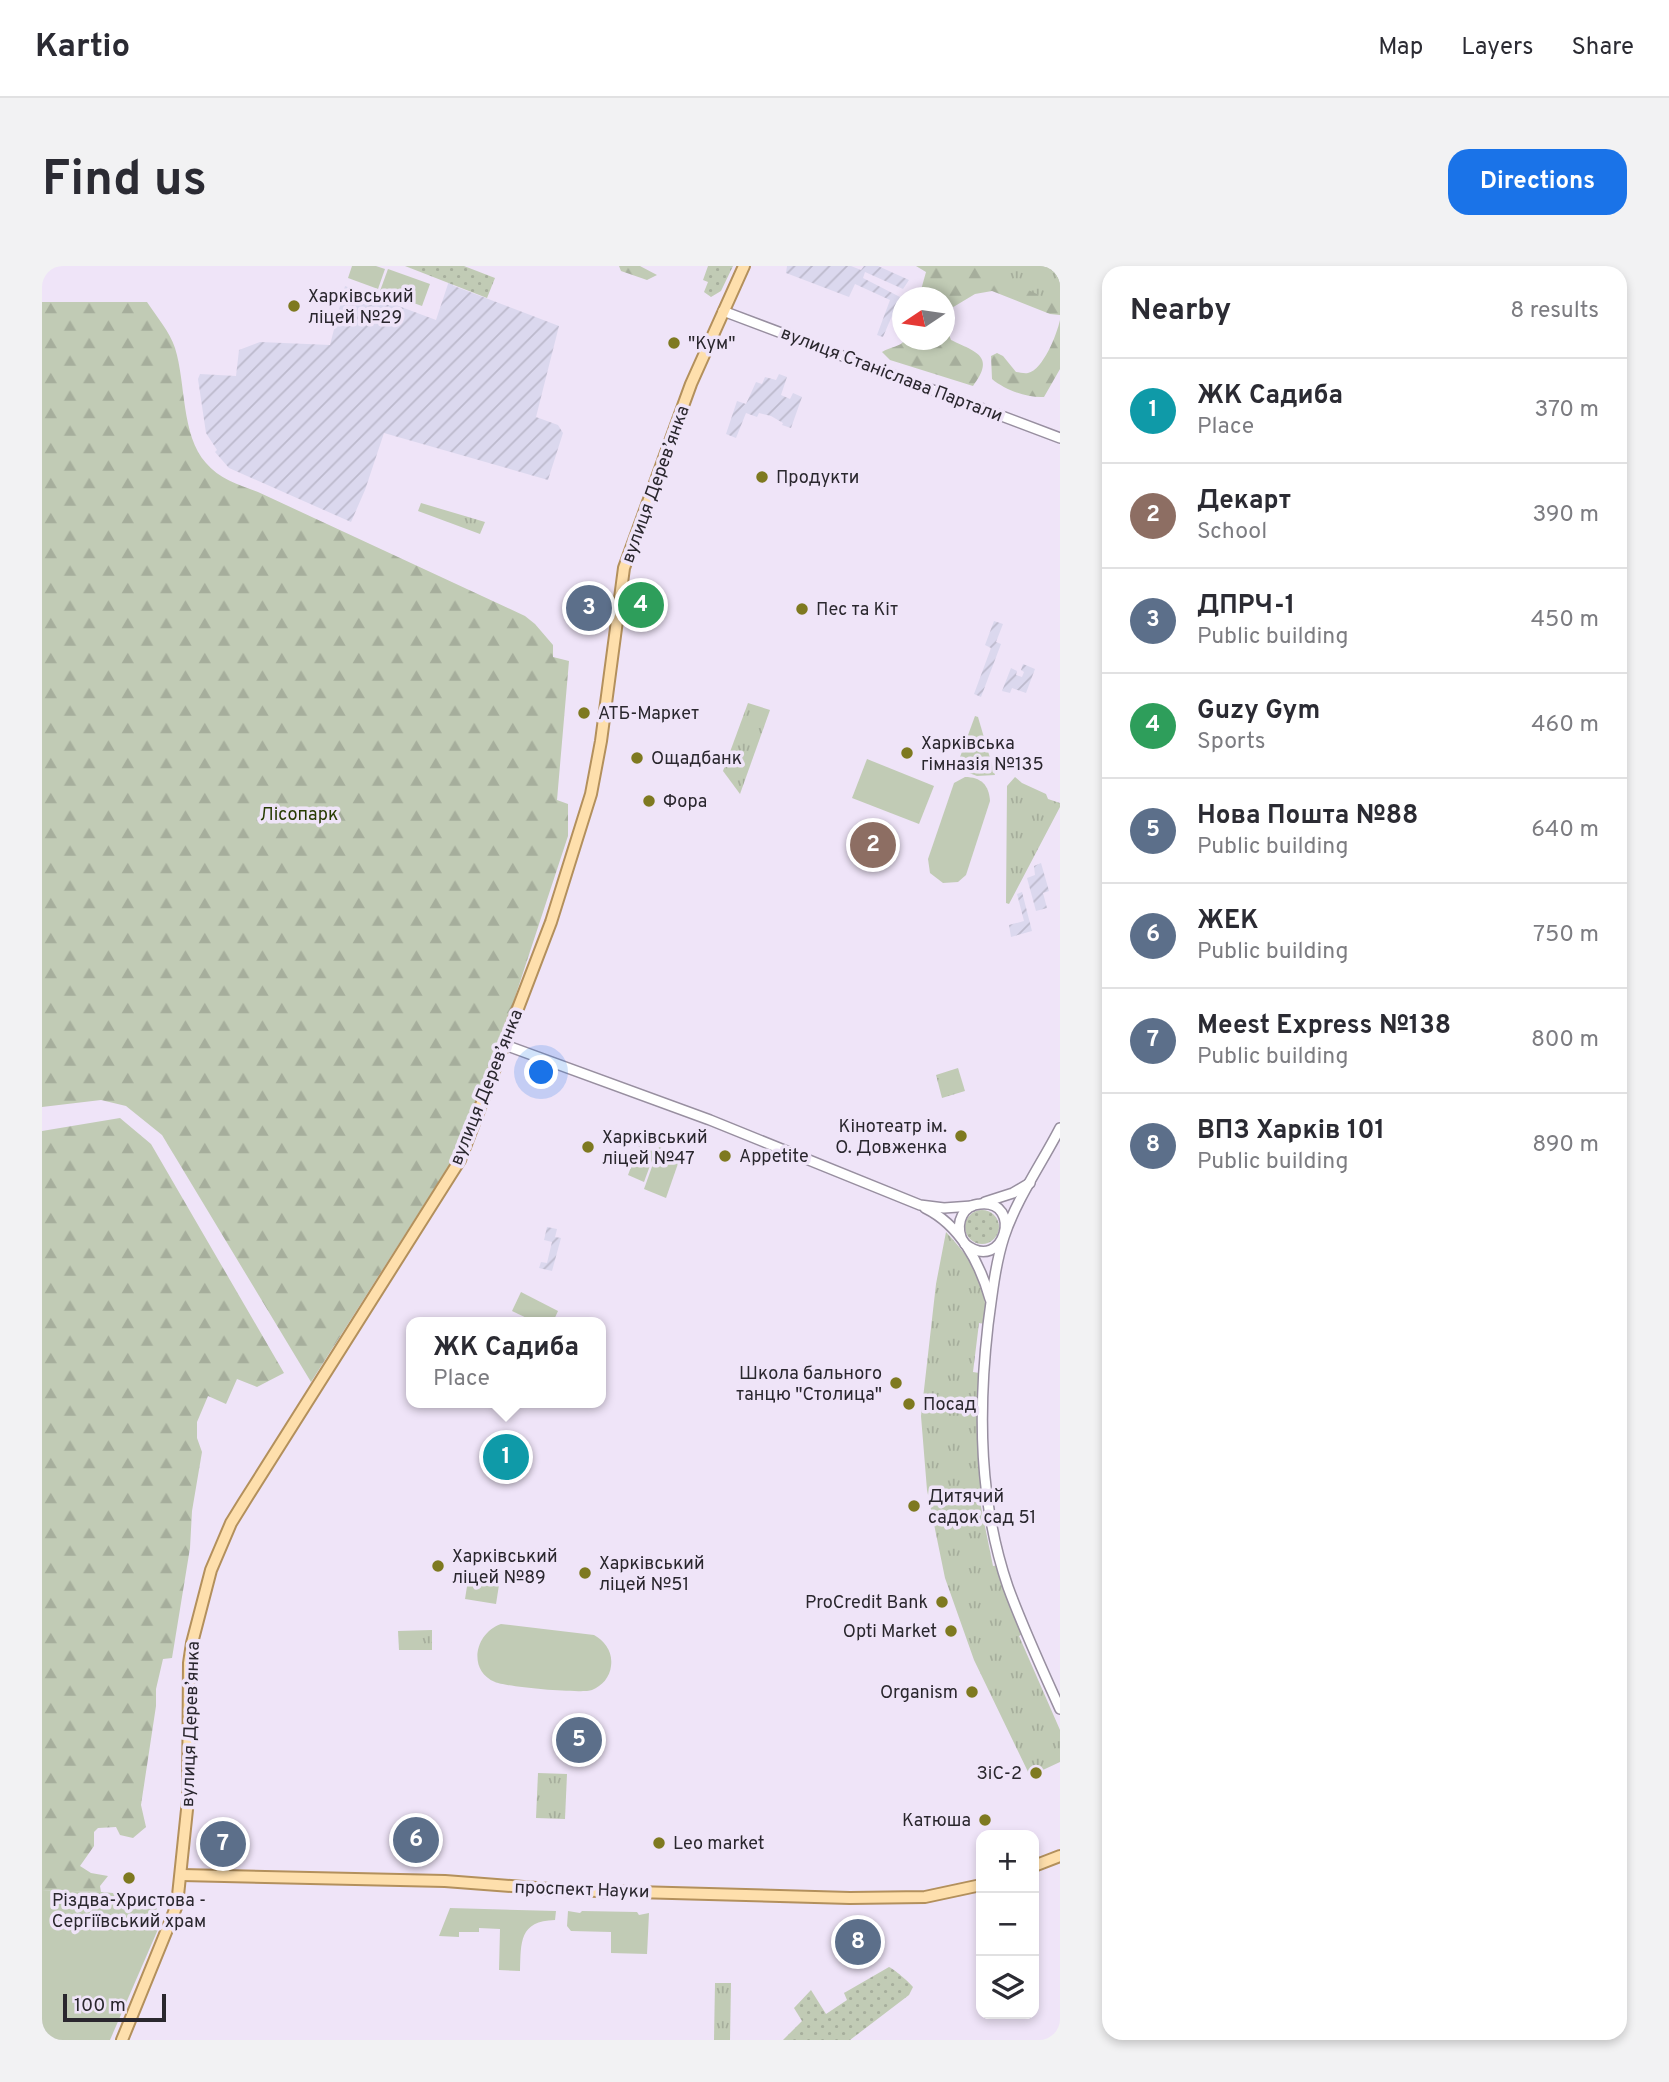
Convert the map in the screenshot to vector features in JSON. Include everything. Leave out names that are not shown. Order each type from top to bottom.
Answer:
[{"type":"main road","name":"вулиця Дерев’янка","points":[[122,2040],[177,1905],[182,1875],[190,1749],[189,1663],[195,1622],[211,1570],[231,1523],[460,1160],[551,922],[591,794],[601,741],[624,568],[691,384],[744,266]]},
{"type":"main road","points":[[1039,1864],[1060,1856]]},
{"type":"main road","name":"проспект Науки","points":[[182,1875],[446,1881],[556,1890],[861,1898],[925,1897],[976,1886]]},
{"type":"street","name":"вулиця Станіслава Партали","points":[[723,311],[1060,438]]},
{"type":"street","points":[[505,1045],[714,1122],[920,1205],[940,1217],[974,1250],[985,1251],[999,1245],[1060,1128]]},
{"type":"street","points":[[991,1303],[983,1278],[963,1240],[959,1225],[961,1217],[977,1205],[1013,1193],[1031,1182]]},
{"type":"street","points":[[920,1205],[944,1208],[991,1205],[1000,1211],[1005,1220],[982,1374],[984,1473],[1007,1585],[1060,1709]]},
{"type":"shaded area","points":[[787,266],[851,266],[861,270],[864,266],[878,266],[909,280],[904,287],[899,287],[865,272],[863,278],[892,293],[892,316],[883,337],[877,335],[890,300],[855,284],[849,297],[786,273]]},
{"type":"shaded area","points":[[449,281],[454,286],[559,326],[536,417],[558,425],[563,433],[548,480],[384,433],[351,522],[229,468],[215,452],[217,450],[206,433],[198,379],[200,374],[236,376],[239,350],[260,342],[330,345],[345,286],[436,320]]},
{"type":"shaded area","points":[[779,374],[787,377],[781,395],[790,399],[793,393],[802,397],[791,428],[771,416],[759,413],[757,417],[746,413],[736,438],[726,434],[737,401],[746,404],[756,382],[762,384],[765,377],[776,380]]},
{"type":"shaded area","points":[[994,621],[1003,624],[996,642],[1001,644],[981,697],[974,694],[991,648],[985,645]]},
{"type":"shaded area","points":[[1023,664],[1035,669],[1026,693],[1012,688],[1010,693],[1002,691],[1011,668],[1017,671],[1016,675],[1022,677]]},
{"type":"shaded area","points":[[1041,863],[1049,891],[1043,893],[1047,908],[1036,911],[1027,878],[1035,875],[1034,866]]},
{"type":"shaded area","points":[[1022,892],[1032,931],[1011,937],[1009,925],[1024,921],[1017,894]]},
{"type":"shaded area","points":[[547,1227],[557,1229],[555,1237],[561,1238],[552,1271],[539,1268],[541,1262],[547,1263],[552,1242],[544,1240]]},
{"type":"green space","points":[[352,266],[376,266],[385,269],[378,289],[348,278]]},
{"type":"green space","points":[[405,266],[464,266],[495,278],[487,298]]},
{"type":"green space","points":[[619,266],[640,266],[657,275],[647,280],[621,271]]},
{"type":"green space","points":[[708,266],[733,266],[721,291],[711,297],[704,292],[708,282],[703,280]]},
{"type":"green space","points":[[916,266],[1060,266],[1060,315],[1050,314],[992,291],[975,294],[955,306],[955,287],[922,287],[926,272]]},
{"type":"green space","points":[[977,266],[1060,266],[1060,304],[1056,303]]},
{"type":"green space","points":[[388,269],[430,284],[422,306],[380,291]]},
{"type":"green space","name":"Лісопарк","points":[[42,302],[147,302],[173,342],[192,438],[211,469],[230,481],[525,616],[553,645],[553,657],[569,661],[557,800],[568,804],[568,836],[495,1058],[460,1148],[311,1382],[162,1135],[126,1106],[101,1100],[42,1107]]},
{"type":"green space","points":[[1060,320],[1060,369],[1044,397],[1016,392],[992,379],[991,356],[997,353],[1003,356],[1016,372],[1034,370],[1048,351]]},
{"type":"green space","points":[[955,342],[980,356],[983,368],[973,386],[890,360],[882,352],[892,348],[892,350],[955,350]]},
{"type":"green space","points":[[421,503],[485,522],[480,534],[418,511]]},
{"type":"green space","points":[[748,703],[770,710],[740,794],[723,771]]},
{"type":"green space","points":[[975,716],[978,717],[995,775],[977,776],[956,768]]},
{"type":"green space","points":[[867,759],[934,786],[919,824],[852,798]]},
{"type":"green space","points":[[965,777],[976,778],[983,783],[988,790],[990,801],[966,875],[958,882],[943,883],[930,873],[928,859],[954,783]]},
{"type":"green space","points":[[1015,777],[1046,794],[1048,799],[1060,803],[1060,807],[1009,904],[1006,903],[1007,786]]},
{"type":"green space","points":[[958,1068],[965,1091],[942,1098],[936,1075]]},
{"type":"green space","points":[[120,1118],[151,1144],[284,1373],[257,1387],[237,1379],[226,1404],[208,1396],[197,1422],[197,1438],[202,1452],[192,1511],[190,1548],[172,1658],[163,1659],[156,1689],[156,1706],[141,1805],[146,1827],[133,1838],[120,1835],[116,1827],[98,1828],[94,1832],[94,1846],[80,1866],[91,1873],[108,1876],[100,1886],[101,1892],[42,1890],[42,1131]]},
{"type":"green space","points":[[639,1146],[655,1152],[644,1182],[628,1175]]},
{"type":"green space","points":[[659,1147],[681,1155],[666,1198],[644,1189]]},
{"type":"green space","points":[[982,1210],[994,1215],[999,1227],[994,1239],[982,1244],[970,1239],[965,1227],[970,1215]]},
{"type":"green space","points":[[946,1232],[977,1273],[986,1310],[985,1324],[979,1323],[973,1372],[979,1373],[977,1418],[983,1491],[978,1492],[993,1566],[999,1565],[1024,1633],[1019,1636],[1060,1730],[1060,1762],[1030,1776],[974,1660],[945,1578],[927,1490],[921,1416],[936,1284]]},
{"type":"green space","points":[[521,1292],[558,1311],[555,1317],[525,1317],[512,1311]]},
{"type":"green space","points":[[468,1580],[499,1585],[496,1604],[465,1599]]},
{"type":"green space","points":[[501,1624],[594,1635],[602,1640],[609,1652],[609,1674],[599,1686],[585,1691],[528,1688],[495,1682],[480,1669],[478,1652],[485,1635]]},
{"type":"green space","points":[[432,1630],[432,1650],[399,1650],[398,1631]]},
{"type":"green space","points":[[538,1773],[567,1774],[565,1819],[536,1818]]},
{"type":"green space","points":[[42,1890],[148,1896],[156,1903],[159,1927],[110,2040],[42,2040]]},
{"type":"green space","points":[[450,1908],[556,1911],[555,1920],[534,1924],[524,1935],[520,1971],[499,1970],[500,1929],[479,1928],[479,1932],[459,1932],[459,1937],[439,1936]]},
{"type":"green space","points":[[568,1911],[637,1912],[639,1915],[649,1913],[647,1954],[611,1953],[611,1932],[571,1931],[567,1926]]},
{"type":"green space","points":[[889,1967],[913,1987],[909,1995],[850,2040],[783,2040],[802,2021],[794,2008],[811,1990],[826,2014],[847,2000],[844,1993]]},
{"type":"green space","points":[[715,1983],[731,1983],[730,2040],[714,2040]]},
{"type":"place","name":"Харківський ліцей №29","points":[[294,306]]},
{"type":"place","name":"\"Кум\"","points":[[674,343]]},
{"type":"place","name":"Продукти","points":[[762,477]]},
{"type":"place","name":"Guzy Gym","points":[[641,605]]},
{"type":"place","name":"ДПРЧ-1","points":[[589,608]]},
{"type":"place","name":"Пес та Кіт","points":[[802,609]]},
{"type":"place","name":"АТБ-Маркет","points":[[584,713]]},
{"type":"place","name":"Харківська гімназія №135","points":[[907,753]]},
{"type":"place","name":"Ощадбанк","points":[[637,758]]},
{"type":"place","name":"Фора","points":[[649,801]]},
{"type":"place","name":"Декарт","points":[[873,845]]},
{"type":"place","name":"Кінотеатр ім. О. Довженка","points":[[961,1136]]},
{"type":"place","name":"Харківський ліцей №47","points":[[588,1147]]},
{"type":"place","name":"Appetite","points":[[725,1156]]},
{"type":"place","name":"Школа бального танцю \"Столица\"","points":[[896,1383]]},
{"type":"place","name":"Посад","points":[[909,1404]]},
{"type":"place","name":"ЖК Садиба","points":[[506,1457]]},
{"type":"place","name":"Дитячий садок сад 51","points":[[914,1506]]},
{"type":"place","name":"Харківський ліцей №89","points":[[438,1566]]},
{"type":"place","name":"Харківський ліцей №51","points":[[585,1573]]},
{"type":"place","name":"ProCredit Bank","points":[[942,1602]]},
{"type":"place","name":"Opti Market","points":[[951,1631]]},
{"type":"place","name":"Organism","points":[[972,1692]]},
{"type":"place","name":"Нова Пошта №88","points":[[579,1740]]},
{"type":"place","name":"ЗіС-2","points":[[1036,1773]]},
{"type":"place","name":"Катюша","points":[[985,1820]]},
{"type":"place","name":"ЖЕК","points":[[416,1840]]},
{"type":"place","name":"Leo market","points":[[659,1843]]},
{"type":"place","name":"Meest Express №138","points":[[223,1844]]},
{"type":"place","name":"Різдва-Христова - Сергіївський храм","points":[[129,1878]]},
{"type":"place","name":"ВПЗ Харків 101","points":[[858,1942]]}]
